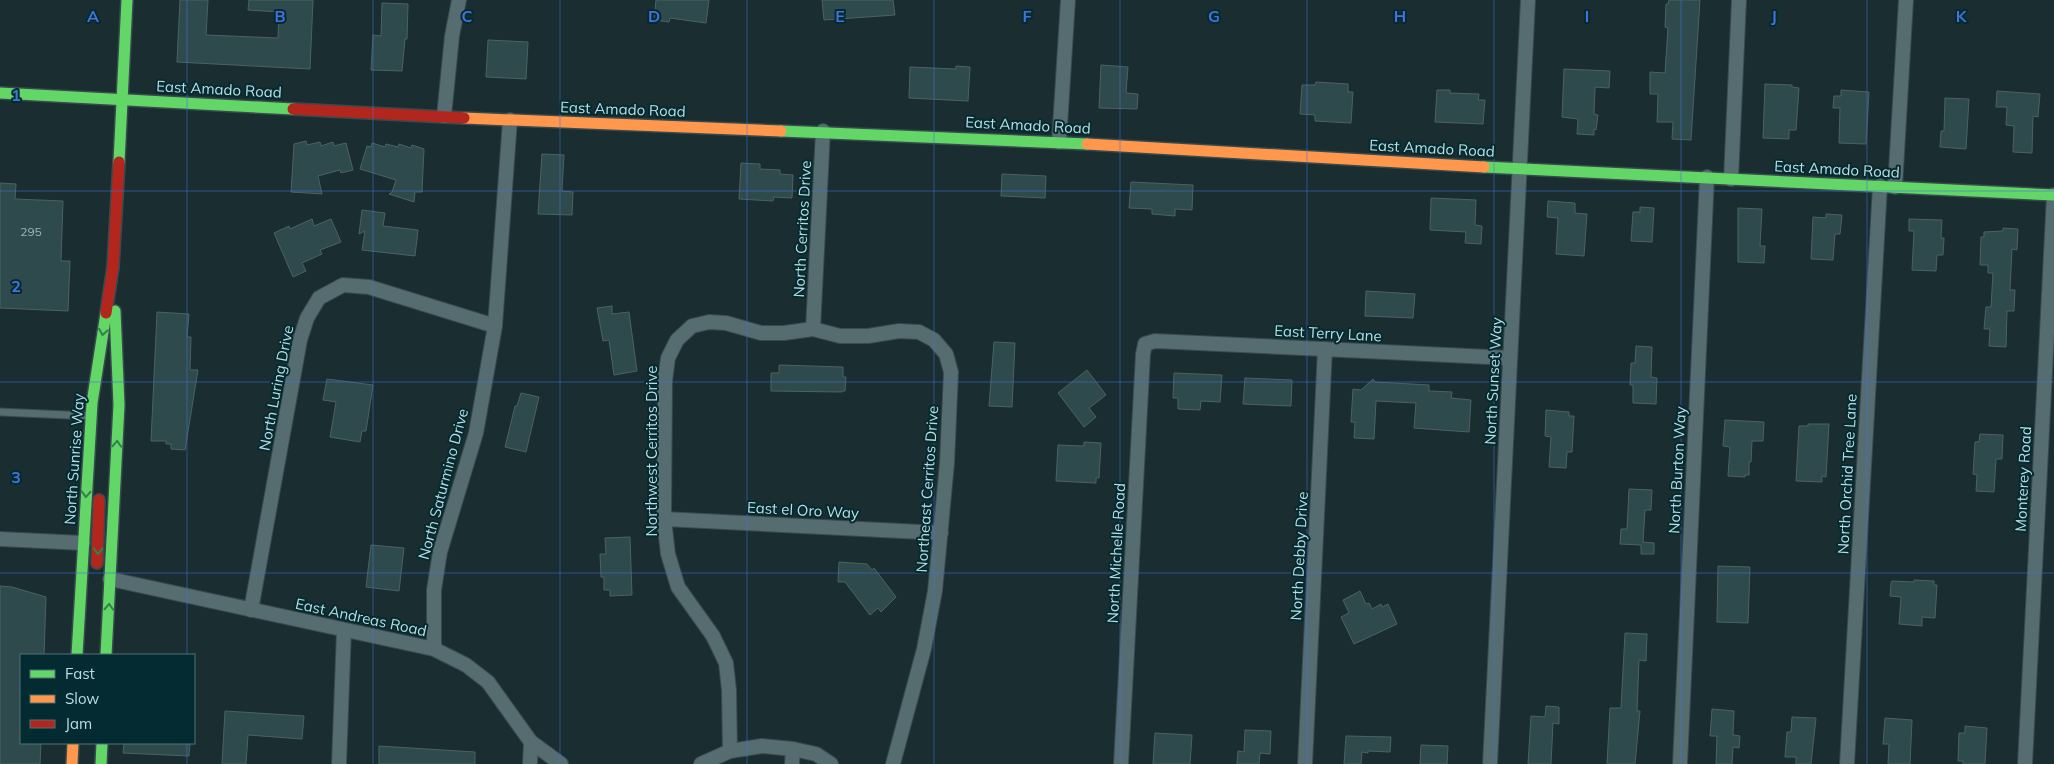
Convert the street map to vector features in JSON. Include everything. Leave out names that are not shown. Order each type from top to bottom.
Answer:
[{"type":"street","name":"North Sunrise Way","points":[[77,654],[91,416],[113,267],[127,0]]},
{"type":"street","points":[[444,116],[452,36],[459,0]]},
{"type":"street","points":[[1059,142],[1068,0]]},
{"type":"street","name":"North Sunset Way","points":[[1490,764],[1528,0]]},
{"type":"street","points":[[1731,178],[1739,0]]},
{"type":"street","points":[[1895,187],[1906,0]]},
{"type":"street","name":"East Amado Road","points":[[0,93],[510,120],[823,131],[1059,142],[2054,195]]},
{"type":"street","name":"North Saturmino Drive","points":[[434,649],[434,590],[440,552],[476,432],[495,326],[510,120]]},
{"type":"street","name":"North Cerritos Drive","points":[[813,330],[823,131]]},
{"type":"street","name":"North Burton Way","points":[[1680,764],[1708,177]]},
{"type":"street","name":"North Orchid Tree Lane","points":[[1847,764],[1880,186]]},
{"type":"street","name":"Monterey Road","points":[[2025,764],[2054,195]]},
{"type":"street","name":"North Sunrise Way","points":[[106,654],[119,405],[113,267]]},
{"type":"street","name":"North Luring Drive","points":[[251,610],[300,340],[307,318],[318,298],[343,285],[369,287],[495,326]]},
{"type":"street","name":"Northwest Cerritos Drive","points":[[730,751],[729,690],[726,662],[713,636],[678,587],[668,554],[664,519],[665,380],[668,358],[677,340],[692,326],[709,322],[726,324],[761,333],[813,330]]},
{"type":"street","name":"Northeast Cerritos Drive","points":[[813,330],[840,336],[919,332],[934,340],[946,354],[951,372],[947,463],[935,591],[924,649],[893,764]]},
{"type":"street","name":"East Terry Lane","points":[[1145,344],[1155,340],[1510,358]]},
{"type":"street","name":"North Michelle Road","points":[[1121,764],[1145,344]]},
{"type":"street","name":"North Debby Drive","points":[[1305,764],[1325,349]]},
{"type":"street","points":[[89,452],[100,491],[97,569],[100,576],[110,579]]},
{"type":"street","name":"East el Oro Way","points":[[664,519],[941,533]]},
{"type":"street","points":[[0,539],[83,543]]},
{"type":"street","name":"East Andreas Road","points":[[110,579],[434,649],[466,665],[488,682],[531,742],[561,764]]},
{"type":"street","points":[[339,764],[344,630]]},
{"type":"street","points":[[530,764],[531,742]]},
{"type":"street","points":[[72,764],[73,744]]},
{"type":"street","points":[[101,764],[102,744]]},
{"type":"street","points":[[701,764],[730,751],[762,746],[793,748],[816,754],[831,764]]},
{"type":"street","points":[[792,764],[793,748]]},
{"type":"lane","points":[[0,412],[91,416]]},
{"type":"building","points":[[180,0],[208,0],[206,35],[278,38],[279,12],[248,10],[249,0],[313,0],[310,69],[177,62]]},
{"type":"building","points":[[656,0],[709,0],[706,23],[670,18],[669,22],[654,20]]},
{"type":"building","points":[[822,0],[893,0],[895,15],[824,20]]},
{"type":"building","points":[[1669,0],[1700,0],[1691,140],[1672,139],[1673,122],[1657,122],[1658,94],[1650,94],[1650,72],[1665,73],[1668,28],[1665,27],[1666,4],[1668,4]]},
{"type":"building","points":[[382,3],[408,4],[407,39],[405,39],[402,71],[371,70],[373,35],[381,36]]},
{"type":"building","points":[[488,40],[528,42],[526,79],[486,77]]},
{"type":"building","points":[[1101,65],[1128,67],[1126,93],[1138,94],[1137,109],[1099,108]]},
{"type":"building","points":[[956,66],[970,67],[968,101],[909,98],[910,67],[956,69]]},
{"type":"building","points":[[1564,69],[1610,71],[1609,88],[1595,87],[1594,114],[1598,115],[1594,135],[1577,134],[1578,119],[1562,117]]},
{"type":"building","points":[[1316,82],[1348,84],[1348,92],[1353,92],[1351,123],[1315,121],[1315,115],[1300,114],[1302,85],[1315,85]]},
{"type":"building","points":[[1765,84],[1792,85],[1792,87],[1799,88],[1796,130],[1789,130],[1789,139],[1763,138]]},
{"type":"building","points":[[1437,90],[1450,90],[1450,93],[1479,94],[1478,100],[1485,100],[1483,124],[1435,122]]},
{"type":"building","points":[[1841,90],[1869,92],[1866,144],[1839,143],[1840,108],[1833,108],[1834,96],[1841,96]]},
{"type":"building","points":[[1997,91],[2040,94],[2038,117],[2033,116],[2032,153],[2013,152],[2014,126],[2006,125],[2007,107],[1996,107]]},
{"type":"building","points":[[1945,98],[1969,99],[1966,149],[1940,147],[1941,131],[1944,131]]},
{"type":"building","points":[[306,141],[307,145],[320,142],[321,146],[333,142],[334,146],[346,143],[353,170],[341,173],[340,170],[318,176],[322,194],[291,192],[294,144]]},
{"type":"building","points":[[372,143],[385,147],[386,144],[398,147],[399,144],[411,148],[412,145],[424,149],[422,192],[415,192],[414,202],[389,194],[392,192],[396,180],[360,169],[367,146],[371,147]]},
{"type":"building","points":[[542,154],[564,155],[562,191],[573,192],[572,215],[538,214]]},
{"type":"building","points":[[741,163],[760,164],[760,169],[780,170],[780,174],[793,175],[792,198],[774,197],[773,201],[739,199]]},
{"type":"building","points":[[1002,174],[1046,176],[1045,198],[1001,196]]},
{"type":"building","points":[[1131,182],[1193,185],[1192,210],[1175,209],[1175,216],[1152,214],[1152,209],[1129,208]]},
{"type":"building","points":[[0,183],[16,184],[15,199],[63,201],[61,261],[70,261],[68,311],[0,308]]},
{"type":"building","points":[[1431,198],[1476,200],[1475,225],[1482,226],[1481,244],[1465,243],[1466,232],[1430,230]]},
{"type":"building","points":[[1548,201],[1575,203],[1575,213],[1587,214],[1584,256],[1556,254],[1558,218],[1547,217]]},
{"type":"building","points":[[1640,207],[1654,208],[1652,242],[1631,241],[1633,212],[1640,212]]},
{"type":"building","points":[[1738,208],[1762,209],[1760,246],[1765,246],[1764,263],[1738,262]]},
{"type":"building","points":[[362,210],[385,213],[383,226],[418,230],[415,256],[362,250],[365,231],[359,234]]},
{"type":"building","points":[[1826,214],[1842,215],[1840,234],[1835,234],[1833,260],[1811,259],[1813,217],[1826,218]]},
{"type":"building","points":[[312,219],[314,226],[331,219],[341,242],[320,250],[322,254],[302,263],[306,271],[293,277],[274,233],[289,226],[290,229]]},
{"type":"building","points":[[1909,219],[1942,220],[1941,238],[1944,238],[1943,255],[1937,255],[1936,271],[1912,270],[1914,231],[1909,231]]},
{"type":"building","points":[[2003,228],[2018,229],[2017,250],[2012,249],[2010,290],[2015,290],[2014,311],[2007,311],[2006,347],[1989,346],[1990,329],[1984,329],[1986,307],[1991,307],[1993,273],[1988,273],[1988,265],[1980,265],[1981,237],[1984,237],[1984,232],[2003,231]]},
{"type":"building","points":[[1366,291],[1415,294],[1413,318],[1365,316]]},
{"type":"building","points":[[612,306],[612,314],[629,312],[637,371],[614,375],[609,340],[603,341],[597,308]]},
{"type":"building","points":[[157,312],[189,314],[187,337],[191,337],[190,370],[198,370],[185,450],[171,449],[171,444],[166,444],[166,441],[151,441]]},
{"type":"building","points":[[994,342],[1015,343],[1012,407],[989,406]]},
{"type":"building","points":[[1636,346],[1652,347],[1651,377],[1657,378],[1656,404],[1633,403],[1633,385],[1630,385],[1631,363],[1635,363]]},
{"type":"building","points":[[779,365],[843,367],[843,377],[846,377],[845,391],[771,391],[771,373],[779,373]]},
{"type":"building","points":[[1087,370],[1106,395],[1089,408],[1096,417],[1084,427],[1058,393]]},
{"type":"building","points":[[1174,373],[1222,375],[1220,402],[1201,401],[1200,410],[1178,409],[1178,398],[1173,398]]},
{"type":"building","points":[[1245,378],[1292,380],[1291,406],[1243,404]]},
{"type":"building","points":[[327,379],[373,385],[366,431],[362,431],[360,442],[330,437],[336,402],[323,400]]},
{"type":"building","points":[[1373,379],[1375,382],[1429,385],[1429,391],[1452,392],[1451,398],[1471,400],[1469,432],[1414,428],[1416,403],[1376,401],[1374,439],[1354,438],[1355,422],[1351,422],[1353,389],[1361,390]]},
{"type":"building","points":[[521,393],[539,397],[526,452],[505,447],[515,406],[517,406]]},
{"type":"building","points":[[1546,410],[1569,412],[1569,416],[1574,416],[1572,452],[1567,452],[1566,468],[1549,467],[1551,437],[1545,436]]},
{"type":"building","points":[[1725,420],[1764,422],[1763,441],[1752,441],[1749,475],[1745,475],[1745,477],[1728,476],[1730,447],[1723,446]]},
{"type":"building","points":[[1808,424],[1829,424],[1826,477],[1822,476],[1822,482],[1796,481],[1799,426],[1808,426]]},
{"type":"building","points":[[1980,434],[2003,435],[2002,459],[1996,459],[1994,492],[1976,491],[1977,475],[1973,474],[1975,442],[1979,442]]},
{"type":"building","points":[[1084,442],[1101,443],[1099,478],[1096,478],[1096,483],[1056,481],[1058,445],[1084,446]]},
{"type":"building","points":[[1629,489],[1652,490],[1651,510],[1645,510],[1643,542],[1654,543],[1654,554],[1641,554],[1641,545],[1620,544],[1621,529],[1627,529]]},
{"type":"building","points":[[630,537],[632,595],[610,596],[610,590],[604,590],[604,577],[601,577],[600,554],[606,554],[605,538]]},
{"type":"building","points":[[371,545],[404,548],[399,591],[366,587]]},
{"type":"building","points":[[839,562],[867,564],[872,570],[874,568],[896,597],[881,612],[878,608],[870,615],[845,582],[838,582]]},
{"type":"building","points":[[1718,566],[1750,567],[1748,623],[1717,622]]},
{"type":"building","points":[[1914,580],[1934,581],[1934,585],[1937,585],[1935,618],[1922,617],[1922,626],[1899,624],[1901,597],[1890,596],[1892,581],[1914,582]]},
{"type":"building","points":[[0,586],[12,587],[46,597],[44,654],[20,654],[20,744],[41,744],[40,764],[0,764]]},
{"type":"building","points":[[1360,591],[1366,604],[1369,603],[1372,609],[1381,604],[1382,607],[1388,604],[1397,624],[1354,644],[1341,617],[1349,613],[1343,600]]},
{"type":"building","points":[[1625,633],[1647,634],[1646,661],[1639,660],[1637,711],[1640,711],[1635,764],[1607,764],[1610,708],[1621,708]]},
{"type":"building","points":[[1546,706],[1559,707],[1559,724],[1553,723],[1551,764],[1528,764],[1531,716],[1545,717]]},
{"type":"building","points":[[1712,709],[1734,711],[1733,735],[1740,736],[1739,748],[1733,747],[1732,764],[1716,764],[1717,736],[1710,736]]},
{"type":"building","points":[[225,711],[304,716],[302,739],[248,735],[246,764],[222,764]]},
{"type":"building","points":[[1792,717],[1816,718],[1811,764],[1796,764],[1796,757],[1785,757],[1787,732],[1791,732]]},
{"type":"building","points":[[1885,718],[1912,720],[1910,764],[1888,764],[1889,744],[1883,744]]},
{"type":"building","points":[[1965,726],[1987,728],[1985,764],[1963,764],[1963,761],[1958,761],[1959,733],[1965,733]]},
{"type":"building","points":[[1245,730],[1271,731],[1270,754],[1260,753],[1259,764],[1237,764],[1238,751],[1244,752]]},
{"type":"building","points":[[1155,733],[1192,735],[1190,764],[1153,764]]},
{"type":"building","points":[[1346,736],[1391,737],[1390,752],[1362,752],[1361,764],[1344,764]]},
{"type":"building","points":[[124,744],[190,744],[189,756],[123,753]]},
{"type":"building","points":[[1421,745],[1448,746],[1447,764],[1420,764]]},
{"type":"building","points":[[379,746],[475,752],[475,764],[379,764]]},
{"type":"traffic: fast","points":[[119,162],[127,0]]},
{"type":"traffic: fast","points":[[0,93],[293,109]]},
{"type":"traffic: fast","points":[[781,131],[1087,144]]},
{"type":"traffic: fast","points":[[1484,167],[2054,195]]},
{"type":"traffic: fast","points":[[106,654],[119,405],[115,311]]},
{"type":"traffic: fast","points":[[77,654],[92,403],[106,313]]},
{"type":"traffic: fast","points":[[101,764],[102,744]]},
{"type":"traffic: slow","points":[[464,118],[781,131]]},
{"type":"traffic: slow","points":[[1087,144],[1484,167]]},
{"type":"traffic: slow","points":[[72,764],[73,744]]},
{"type":"traffic: jam","points":[[293,109],[464,118]]},
{"type":"traffic: jam","points":[[106,313],[113,267],[119,162]]},
{"type":"traffic: jam","points":[[97,563],[99,500]]}]
